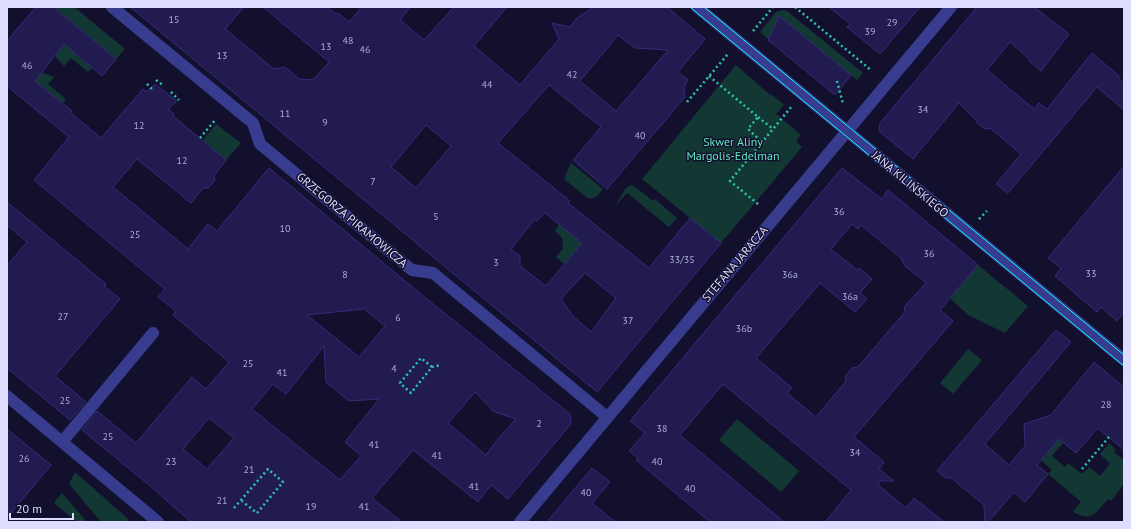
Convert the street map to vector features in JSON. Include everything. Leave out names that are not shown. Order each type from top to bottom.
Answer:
[{"type":"street","name":"GRZEGORZA PIRAMOWICZA","points":[[112,7],[253,123],[260,144],[412,270],[433,273],[607,417]]},
{"type":"street","name":"JANA KILIŃSKIEGO","points":[[697,7],[847,131],[1121,353]]},
{"type":"street","name":"STEFANA JARACZA","points":[[520,522],[951,7]]},
{"type":"street","points":[[62,442],[153,333]]},
{"type":"street","points":[[7,396],[158,522]]},
{"type":"path","points":[[752,32],[773,7]]},
{"type":"path","points":[[795,7],[872,71]]},
{"type":"path","points":[[687,102],[728,53]]},
{"type":"path","points":[[709,76],[773,129]]},
{"type":"path","points":[[156,80],[164,86]]},
{"type":"path","points":[[837,81],[843,104]]},
{"type":"path","points":[[147,84],[152,89]]},
{"type":"path","points":[[171,92],[179,100]]},
{"type":"path","points":[[758,204],[730,181],[792,106]]},
{"type":"path","points":[[758,116],[748,129],[762,142]]},
{"type":"path","points":[[200,138],[216,119]]},
{"type":"path","points":[[979,220],[987,211]]},
{"type":"path","points":[[432,367],[421,358],[400,383],[411,393],[432,367],[440,365]]},
{"type":"path","points":[[1082,469],[1109,437]]},
{"type":"path","points":[[234,508],[242,501],[268,469],[284,482],[257,513],[242,501]]},
{"type":"green space","points":[[54,7],[74,7],[125,49],[116,59]]},
{"type":"green space","points":[[782,10],[787,11],[863,73],[857,80],[784,20],[768,39],[760,32],[776,12]]},
{"type":"green space","points":[[66,42],[75,54],[92,68],[88,72],[71,58],[64,66],[55,56]]},
{"type":"green space","name":"Skwer Aliny Margolis-Edelman","points":[[736,65],[770,95],[771,94],[784,105],[776,114],[801,135],[796,141],[802,147],[721,243],[642,179]]},
{"type":"green space","points":[[40,72],[54,77],[48,84],[66,99],[63,103],[45,89],[31,83]]},
{"type":"green space","points":[[216,124],[241,143],[226,160],[203,140]]},
{"type":"green space","points":[[571,163],[603,189],[596,196],[587,198],[564,179]]},
{"type":"green space","points":[[631,185],[653,201],[655,199],[677,218],[669,227],[627,193],[616,204],[626,188]]},
{"type":"green space","points":[[559,224],[582,243],[564,264],[556,257],[563,249],[562,238],[555,231]]},
{"type":"green space","points":[[978,265],[1028,306],[1005,333],[968,315],[950,298]]},
{"type":"green space","points":[[968,349],[982,360],[953,394],[940,383]]},
{"type":"green space","points":[[737,419],[799,471],[781,492],[719,440]]},
{"type":"green space","points":[[1059,439],[1063,443],[1052,456],[1065,467],[1068,463],[1082,474],[1089,467],[1100,476],[1110,464],[1100,454],[1109,443],[1116,450],[1114,452],[1124,460],[1124,484],[1111,501],[1108,499],[1097,512],[1089,516],[1079,515],[1073,512],[1081,502],[1048,474],[1052,470],[1041,460]]},
{"type":"green space","points":[[75,472],[127,518],[128,521],[101,522],[69,484]]},
{"type":"green space","points":[[62,493],[87,522],[77,522],[54,503]]},
{"type":"building","points":[[36,7],[53,7],[116,59],[102,76],[64,44],[35,81],[72,111],[71,113],[101,138],[143,89],[146,92],[155,84],[177,101],[168,109],[174,114],[173,116],[226,160],[214,176],[215,180],[208,188],[203,188],[191,203],[137,159],[113,187],[188,249],[208,224],[217,231],[269,168],[422,295],[570,414],[571,424],[508,499],[491,485],[478,502],[413,450],[372,498],[402,522],[191,522],[82,430],[97,411],[136,443],[192,377],[206,389],[229,362],[173,315],[176,311],[158,297],[165,289],[34,180],[69,137],[7,86],[7,41]],"holes":[[[364,309],[385,326],[359,357],[307,315]],[[324,346],[326,382],[349,401],[379,399],[345,442],[361,456],[340,480],[252,409],[273,384],[286,394]],[[475,392],[492,411],[516,419],[486,455],[448,423]],[[209,418],[234,438],[207,469],[183,449]]]},
{"type":"building","points":[[130,7],[244,7],[225,29],[274,69],[285,67],[299,79],[313,80],[329,62],[263,7],[327,7],[336,14],[338,13],[349,22],[362,7],[410,7],[400,20],[424,40],[454,7],[507,7],[474,46],[520,85],[559,39],[552,23],[570,27],[577,18],[594,7],[667,7],[705,39],[678,72],[688,80],[684,87],[685,97],[607,189],[573,160],[601,127],[549,85],[498,143],[570,201],[568,203],[649,268],[690,218],[721,243],[597,392]],"holes":[[[618,35],[635,48],[668,50],[616,111],[580,81]],[[426,125],[451,146],[416,188],[391,167]],[[545,213],[582,243],[546,286],[520,266],[520,256],[511,249],[535,219],[537,221]],[[585,273],[616,298],[591,332],[572,315],[561,299]]]},
{"type":"building","points":[[829,7],[920,7],[880,54],[847,27],[850,24]]},
{"type":"building","points":[[977,7],[1034,7],[1069,34],[1041,71],[1010,42],[987,70],[1034,109],[1039,103],[1047,109],[1092,53],[1119,76],[1118,78],[1124,83],[1124,110],[1097,87],[1008,193],[996,184],[1021,154],[990,128],[985,129],[977,123],[977,121],[959,103],[913,159],[880,132],[879,128],[880,123]]},
{"type":"building","points":[[779,16],[851,75],[835,95],[768,40]]},
{"type":"building","points":[[1124,166],[1124,312],[1117,321],[1101,307],[1097,312],[1055,276],[1061,268],[1048,258]]},
{"type":"building","points":[[842,168],[882,199],[888,190],[978,265],[940,310],[953,321],[854,437],[884,462],[879,469],[894,481],[880,481],[878,485],[906,508],[914,498],[944,522],[825,522],[851,490],[723,384],[680,435],[784,522],[710,522],[636,460],[638,458],[629,451],[645,433],[630,421]],"holes":[[[852,224],[858,229],[861,225],[902,259],[904,265],[926,283],[904,307],[905,312],[858,367],[852,368],[845,377],[846,381],[816,417],[787,393],[792,388],[756,358],[820,283],[855,312],[867,299],[860,293],[872,279],[859,268],[857,270],[831,249]]]},
{"type":"building","points":[[7,202],[106,284],[104,286],[120,299],[55,376],[86,402],[70,420],[7,368],[7,266],[27,242],[7,225]]},
{"type":"building","points":[[1056,330],[1071,342],[985,444],[1009,465],[1025,446],[1024,424],[1051,415],[1094,362],[1124,387],[1124,450],[1098,428],[1076,453],[1059,439],[1037,465],[1048,474],[1025,502],[1014,492],[988,522],[985,522],[984,505],[951,478],[946,478],[937,471]]},
{"type":"building","points":[[7,429],[51,465],[7,518]]},
{"type":"building","points":[[592,468],[610,482],[592,503],[615,522],[547,522]]},
{"type":"tram line","points":[[690,7],[1124,366]]},
{"type":"tram line","points":[[704,7],[1124,355]]}]
